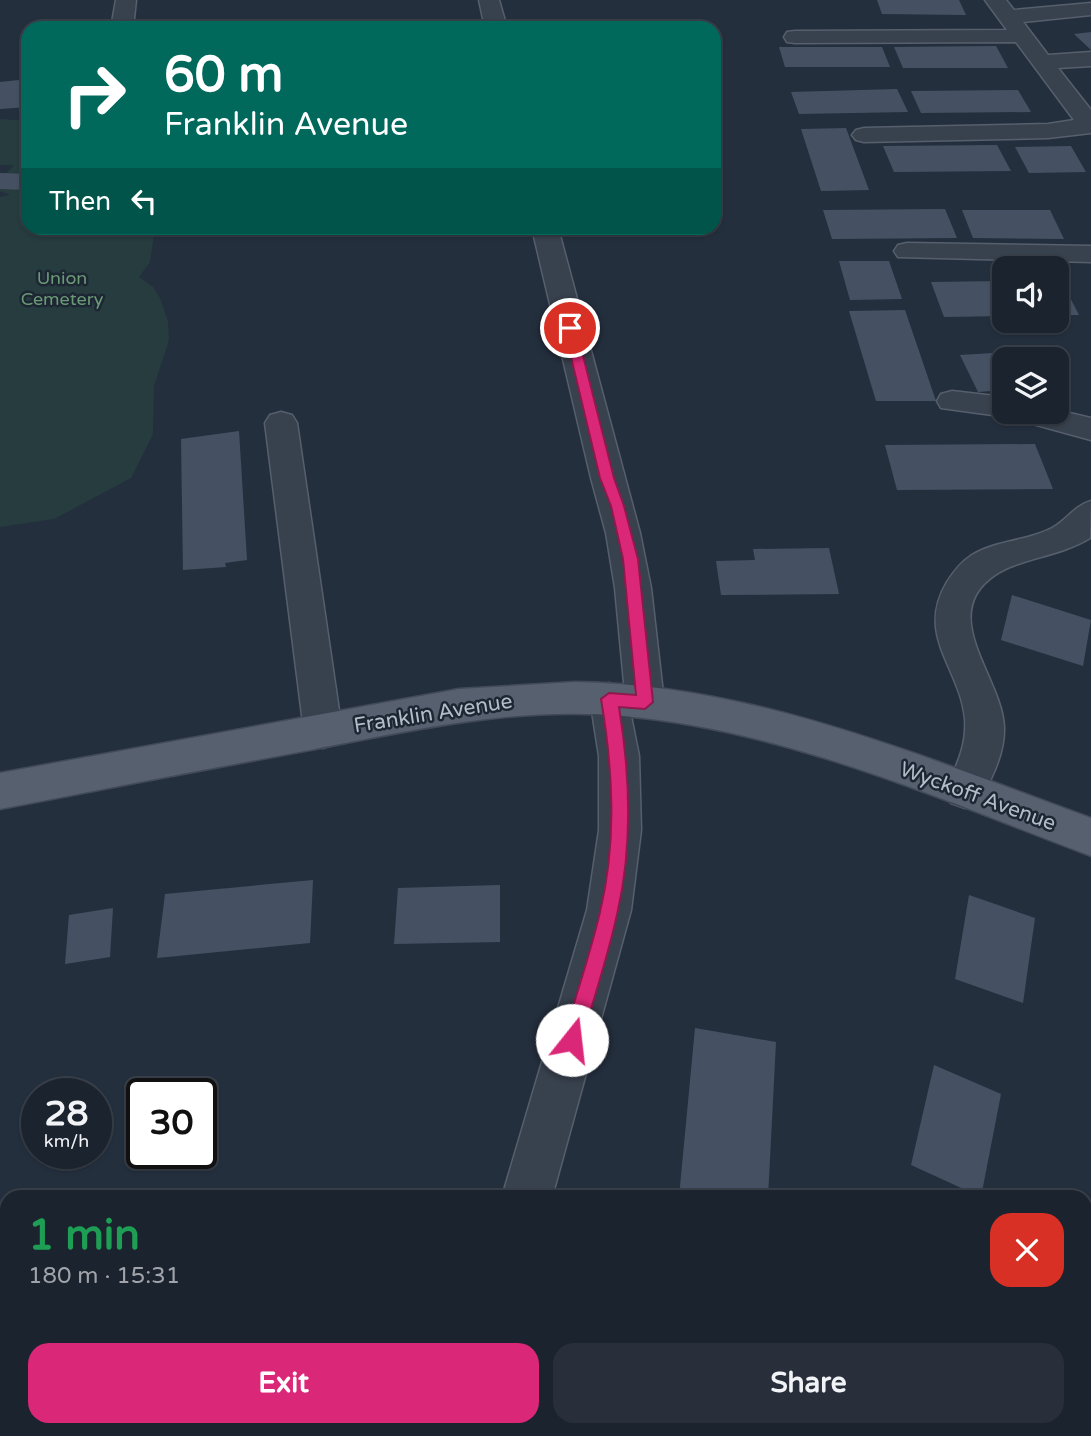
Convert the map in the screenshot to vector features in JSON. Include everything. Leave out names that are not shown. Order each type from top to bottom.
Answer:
[{"type":"main road","name":"Franklin Avenue","points":[[0,792],[459,705],[534,699],[627,701],[739,719],[865,757]]},
{"type":"main road","name":"Wyckoff Avenue","points":[[865,757],[1091,836]]},
{"type":"street","points":[[123,21],[126,0]]},
{"type":"street","points":[[489,0],[494,21]]},
{"type":"street","points":[[864,135],[1048,131],[1091,126],[995,0]]},
{"type":"street","points":[[1010,17],[1091,9]]},
{"type":"street","points":[[795,37],[1024,36]]},
{"type":"street","points":[[1044,62],[1091,59]]},
{"type":"street","points":[[529,1190],[610,910],[620,830],[619,756],[627,701],[631,559],[618,506],[607,478],[547,235]]},
{"type":"street","points":[[907,251],[1091,254]]},
{"type":"street","points":[[952,401],[992,406]]},
{"type":"street","points":[[281,423],[323,731]]},
{"type":"street","points":[[1069,424],[1091,429]]},
{"type":"street","points":[[965,790],[979,765],[985,735],[981,704],[956,648],[952,622],[957,597],[969,578],[988,562],[1012,552],[1045,546],[1066,538],[1083,526],[1091,513]]},
{"type":"green space","name":"Union Cemetery","points":[[0,119],[21,120],[21,235],[154,235],[150,262],[139,277],[153,287],[160,298],[168,322],[169,340],[154,386],[153,434],[131,478],[54,519],[0,527],[0,197],[10,195],[0,191],[0,180],[14,165],[0,165]]},
{"type":"building","points":[[877,0],[959,0],[966,15],[882,14]]},
{"type":"building","points":[[1091,32],[1091,50],[1074,34]]},
{"type":"building","points":[[996,46],[1008,68],[903,68],[894,47]]},
{"type":"building","points":[[779,47],[882,47],[890,67],[785,67]]},
{"type":"building","points":[[21,80],[21,108],[0,109],[0,82]]},
{"type":"building","points":[[897,89],[908,112],[799,114],[791,92]]},
{"type":"building","points":[[1018,90],[1031,112],[921,113],[911,91]]},
{"type":"building","points":[[846,128],[869,190],[821,191],[801,129]]},
{"type":"building","points":[[997,145],[1011,171],[894,172],[883,146]]},
{"type":"building","points":[[1071,146],[1086,172],[1029,173],[1015,147]]},
{"type":"building","points":[[0,173],[21,174],[21,190],[0,189]]},
{"type":"building","points":[[945,209],[957,238],[832,239],[823,210]]},
{"type":"building","points":[[962,210],[1050,210],[1064,239],[973,238]]},
{"type":"building","points":[[839,261],[889,261],[902,299],[850,300]]},
{"type":"building","points":[[992,281],[992,316],[944,317],[931,282]]},
{"type":"building","points":[[1069,296],[1079,315],[1069,315]]},
{"type":"building","points":[[905,310],[936,401],[876,401],[849,311]]},
{"type":"building","points":[[992,353],[992,391],[978,392],[960,355]]},
{"type":"building","points":[[239,431],[247,560],[225,563],[226,567],[183,570],[181,439]]},
{"type":"building","points":[[1035,444],[1053,489],[897,490],[885,445]]},
{"type":"building","points":[[829,548],[839,594],[721,595],[716,561],[755,560],[753,549]]},
{"type":"building","points":[[1012,595],[1091,620],[1083,666],[1001,640]]},
{"type":"building","points":[[313,880],[310,943],[157,958],[165,894]]},
{"type":"building","points":[[500,885],[500,942],[394,944],[398,888]]},
{"type":"building","points":[[969,895],[1035,918],[1023,1003],[955,979]]},
{"type":"building","points":[[113,908],[110,957],[65,964],[69,915]]},
{"type":"building","points":[[695,1028],[776,1042],[768,1190],[680,1190]]},
{"type":"building","points":[[934,1065],[1001,1094],[982,1190],[966,1190],[911,1165]]},
{"type":"route","points":[[570,328],[607,478],[618,506],[631,559],[645,702],[609,699],[619,756],[620,830],[610,910],[572,1040]]}]
